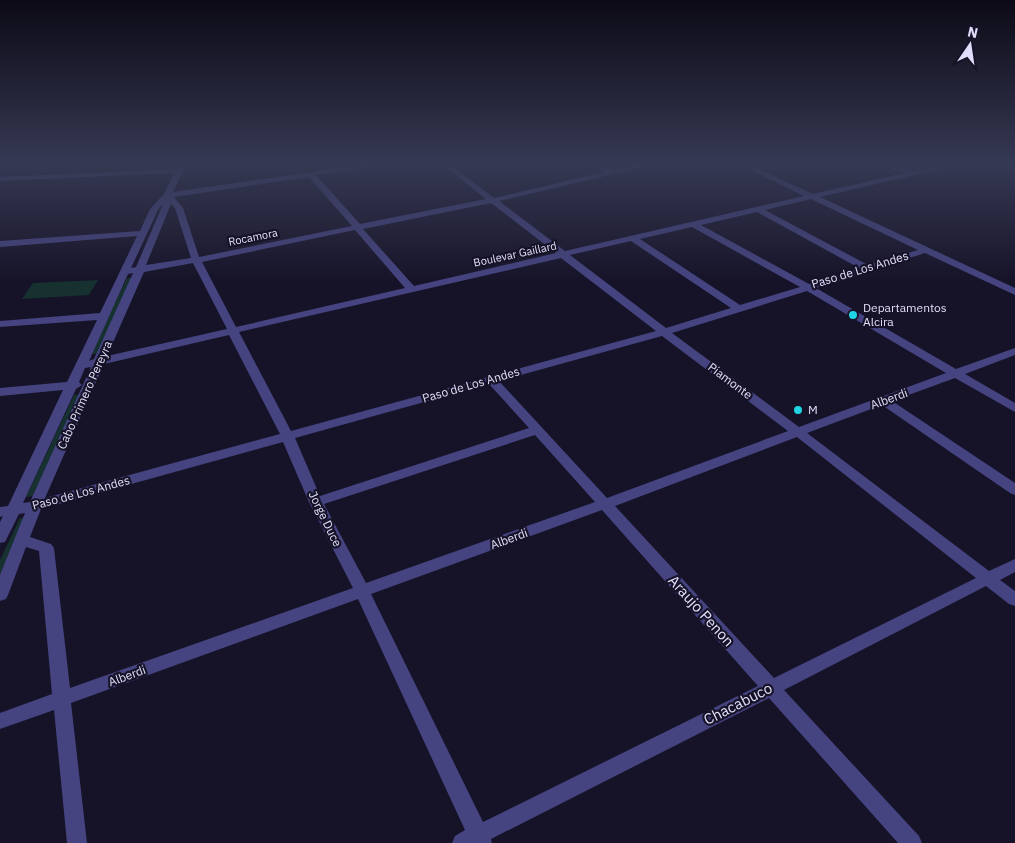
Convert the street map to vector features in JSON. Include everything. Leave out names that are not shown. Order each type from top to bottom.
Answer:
[{"type":"street","name":"Cabo Primero Pereyra","points":[[0,538],[7,511],[71,386],[154,209],[160,203]]},
{"type":"street","name":"Cabo Primero Pereyra","points":[[0,595],[35,506],[91,383],[167,203]]},
{"type":"street","name":"Jorge Duce","points":[[175,203],[179,208],[196,260],[288,437],[316,502],[362,591],[480,839]]},
{"type":"street","points":[[336,203],[410,288]]},
{"type":"street","name":"Rocamora","points":[[124,272],[196,260],[478,203]]},
{"type":"street","name":"Piamonte","points":[[498,203],[1015,600]]},
{"type":"street","name":"Boulevar Gaillard","points":[[80,366],[410,288],[565,255],[788,203]]},
{"type":"street","points":[[828,203],[1015,292]]},
{"type":"street","points":[[760,210],[866,268]]},
{"type":"street","points":[[695,225],[806,286],[1015,408]]},
{"type":"street","points":[[0,244],[143,233]]},
{"type":"street","points":[[634,239],[738,308]]},
{"type":"street","name":"Paso de Los Andes","points":[[7,511],[35,506],[664,332],[806,286],[927,250]]},
{"type":"street","points":[[0,324],[103,316]]},
{"type":"street","name":"Alberdi","points":[[0,721],[605,504],[1015,351]]},
{"type":"street","name":"Araujo Penon","points":[[491,379],[912,843]]},
{"type":"street","points":[[0,392],[91,383]]},
{"type":"street","points":[[884,401],[1015,490]]},
{"type":"street","points":[[316,502],[537,430]]},
{"type":"street","points":[[22,540],[46,548],[77,843]]},
{"type":"street","name":"Chacabuco","points":[[462,843],[480,839],[770,688],[1015,565]]},
{"type":"green space","points":[[127,278],[133,278],[96,354],[90,354]]},
{"type":"green space","points":[[98,280],[89,295],[22,299],[33,283]]},
{"type":"green space","points":[[81,394],[33,496],[26,497],[74,395]]},
{"type":"green space","points":[[20,518],[27,518],[0,576],[0,560]]},
{"type":"place","name":"Departamentos Alcira","points":[[853,315]]},
{"type":"place","name":"M","points":[[798,410]]}]
